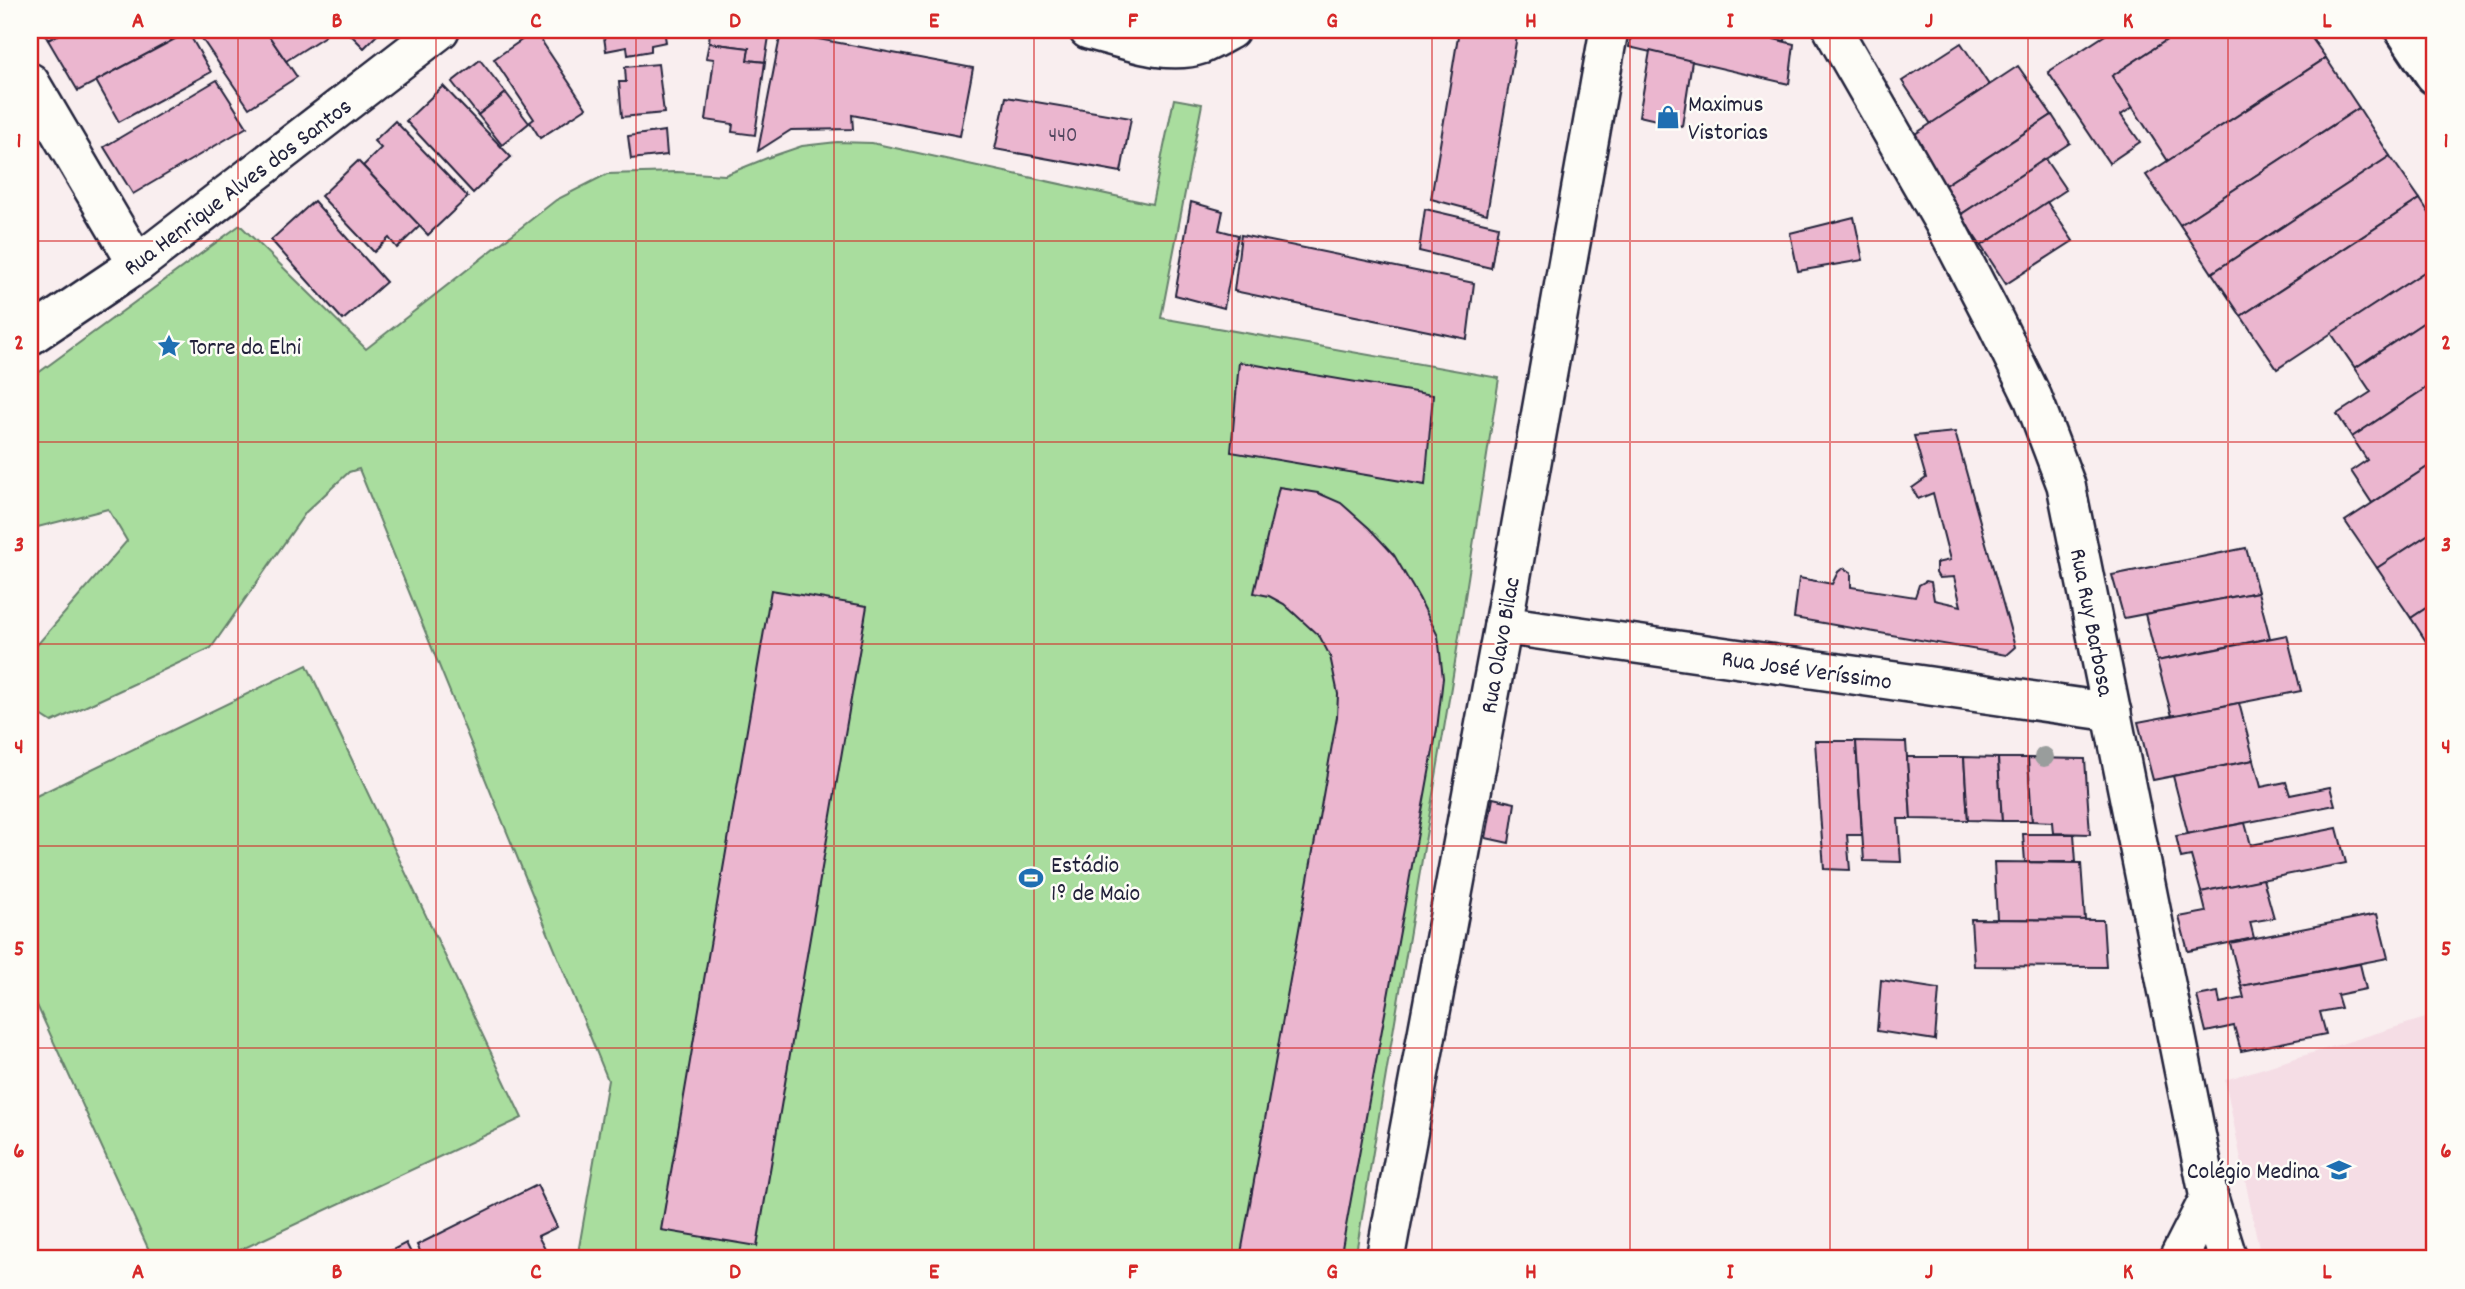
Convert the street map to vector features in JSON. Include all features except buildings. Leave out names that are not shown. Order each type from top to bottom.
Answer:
[{"type":"main road","points":[[2405,30],[2435,75]]},
{"type":"street","name":"Rua Henrique Alves dos Santos","points":[[30,335],[137,264],[440,30]]},
{"type":"street","points":[[1088,30],[1161,47],[1212,35]]},
{"type":"street","name":"Rua Olavo Bilac","points":[[1385,1259],[1503,625],[1609,30]]},
{"type":"street","name":"Rua Ruy Barbosa","points":[[1833,30],[1945,225],[2033,398],[2066,485],[2209,1198],[2228,1259]]},
{"type":"street","points":[[30,82],[137,264]]},
{"type":"street","name":"Rua José Veríssimo","points":[[1503,625],[2112,712]]},
{"type":"street","points":[[2178,1259],[2209,1198]]},
{"type":"shaded area","name":"Colégio Medina","points":[[2435,1015],[2435,1259],[2261,1259],[2225,1080]]},
{"type":"green space","points":[[1174,99],[1202,104],[1161,318],[1499,378],[1453,675],[1355,1259],[577,1259],[608,1080],[359,469],[349,472],[306,512],[211,648],[52,722],[30,708],[30,653],[127,541],[108,509],[30,529],[30,379],[240,225],[366,349],[556,200],[607,174],[677,172],[725,175],[802,146],[837,142],[872,143],[1152,204]]},
{"type":"green space","points":[[307,665],[522,1118],[221,1259],[153,1259],[30,990],[30,799]]},
{"type":"place","name":"Maximus Vistorias","points":[[1668,117]]},
{"type":"place","name":"Torre da Elni","points":[[169,346]]},
{"type":"place","name":"Estádio 1º de Maio","points":[[1031,878]]},
{"type":"place","name":"Colégio Medina","points":[[2339,1170]]}]
